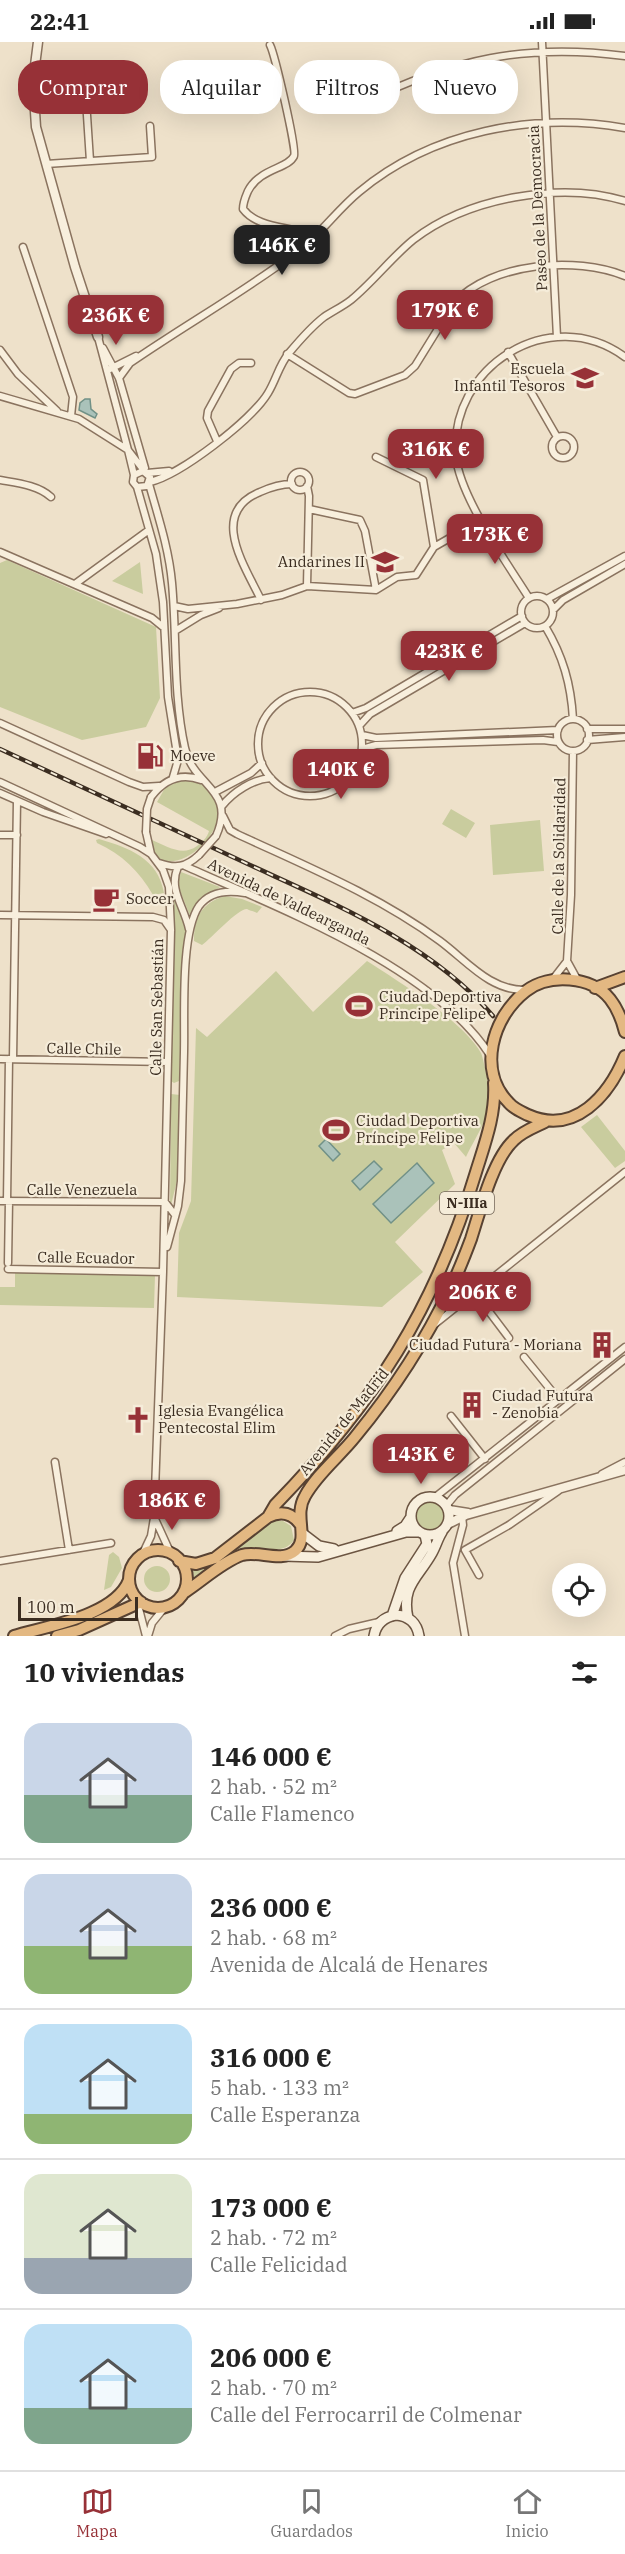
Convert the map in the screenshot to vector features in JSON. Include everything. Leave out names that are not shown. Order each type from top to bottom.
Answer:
[{"type":"highway","points":[[595,988],[625,978]]},
{"type":"highway","points":[[526,990],[552,981],[578,981],[595,988],[609,997],[623,1012],[625,1032]]},
{"type":"highway","name":"N-IIIa","points":[[526,990],[498,1026],[490,1055],[494,1083],[511,1106],[545,1122],[561,1120],[587,1109],[605,1094],[617,1076],[625,1056]]},
{"type":"highway","name":"Avenida de Madrid","points":[[175,1558],[196,1564],[215,1558],[268,1517],[275,1505],[336,1439],[367,1400],[400,1351],[444,1264],[466,1208],[494,1111],[494,1083]]},
{"type":"highway","name":"Avenida de Madrid","points":[[283,1556],[296,1550],[301,1528],[299,1509],[306,1493],[341,1454],[388,1394],[450,1290],[470,1242],[488,1186],[505,1152],[513,1140],[545,1122]]},
{"type":"highway","points":[[268,1517],[282,1512],[294,1517],[301,1528]]},
{"type":"highway","name":"N-IIIa","points":[[143,1553],[158,1550],[175,1558]]},
{"type":"highway","points":[[14,1636],[76,1618],[117,1598],[129,1580],[133,1563],[143,1553]]},
{"type":"highway","points":[[129,1580],[138,1601],[150,1607],[165,1607],[241,1556],[255,1554],[283,1556]]},
{"type":"highway","points":[[175,1558],[186,1575],[185,1592]]},
{"type":"highway","points":[[57,1636],[79,1630],[138,1601]]},
{"type":"main road","points":[[301,1528],[319,1546],[331,1550],[401,1530],[411,1517],[417,1503],[425,1498],[434,1498],[447,1508],[445,1528],[408,1590],[406,1599],[408,1618]]},
{"type":"main road","points":[[392,1616],[405,1578],[427,1544],[422,1533],[413,1525],[411,1517]]},
{"type":"main road","points":[[283,1556],[318,1557],[406,1532],[432,1535],[445,1528]]},
{"type":"main road","points":[[374,1636],[381,1622],[392,1616],[408,1618],[417,1627],[419,1636]]},
{"type":"street","points":[[38,42],[32,98],[36,127],[75,267],[98,337],[128,450],[134,475],[133,482],[137,487],[159,568],[171,725],[178,760],[177,770],[173,777],[159,786],[151,797],[147,809],[146,832],[151,854]]},
{"type":"street","name":"Paseo de la Democracia","points":[[542,42],[557,337]]},
{"type":"street","points":[[270,45],[280,74],[283,100],[295,152],[291,161],[257,177],[243,202],[243,208],[256,221],[302,231],[313,236]]},
{"type":"street","points":[[400,86],[449,67],[514,53],[542,50],[581,51],[625,56]]},
{"type":"street","points":[[87,114],[90,161]]},
{"type":"street","points":[[119,378],[125,367],[142,355],[299,251],[367,186],[438,146],[485,131],[518,124],[570,122],[625,128]]},
{"type":"street","points":[[46,164],[152,156],[150,126]]},
{"type":"street","points":[[137,487],[145,487],[195,458],[251,415],[268,393],[287,354],[322,319],[351,300],[411,242],[428,229],[476,208],[502,200],[549,194],[588,194],[625,201]]},
{"type":"street","points":[[23,247],[73,397],[71,416]]},
{"type":"street","points":[[287,354],[349,393],[355,394],[405,375],[416,366],[449,311],[462,295],[501,275],[524,268],[579,265],[625,276]]},
{"type":"street","points":[[98,337],[119,378],[167,552],[174,606],[185,751],[191,766],[215,792],[230,830],[372,897],[440,941],[494,983],[504,988],[526,990]]},
{"type":"street","points":[[529,598],[481,520],[459,474],[456,447],[462,405],[483,373],[508,352],[534,340],[557,337],[583,338],[625,357]]},
{"type":"street","points":[[0,350],[18,374],[57,412]]},
{"type":"street","points":[[508,352],[557,437]]},
{"type":"street","points":[[108,374],[112,366],[142,355]]},
{"type":"street","points":[[217,441],[207,418],[207,411],[231,369],[239,363],[251,363]]},
{"type":"street","points":[[0,396],[71,416],[88,424],[128,450],[146,472]]},
{"type":"street","points":[[376,457],[423,480],[434,547]]},
{"type":"street","points":[[134,475],[139,471],[176,470]]},
{"type":"street","points":[[292,484],[294,474],[302,472],[308,477],[307,586]]},
{"type":"street","points":[[0,480],[30,486],[51,497]]},
{"type":"street","points":[[261,600],[236,546],[232,529],[234,517],[239,506],[248,497],[282,484],[292,484],[297,489],[307,486]]},
{"type":"street","points":[[309,508],[360,520],[365,531],[376,590]]},
{"type":"street","points":[[174,606],[188,609],[237,604],[261,600],[307,586],[376,590],[397,578],[416,575],[434,547],[481,520]]},
{"type":"street","points":[[75,584],[149,530]]},
{"type":"street","points":[[2,554],[152,618],[164,628]]},
{"type":"street","points":[[547,599],[625,556]]},
{"type":"street","points":[[553,609],[547,599],[541,596],[529,598],[521,609],[525,623],[538,628],[545,626],[550,622],[553,609],[563,600],[625,564]]},
{"type":"street","points":[[85,588],[85,580],[91,573]]},
{"type":"street","points":[[176,630],[201,615],[237,604]]},
{"type":"street","points":[[352,713],[366,708],[522,616]]},
{"type":"street","points":[[359,726],[369,714],[525,623]]},
{"type":"street","points":[[545,626],[566,668],[573,719]]},
{"type":"street","points":[[302,693],[325,694],[341,702],[352,713],[359,726],[362,735],[362,749],[356,768],[337,789],[324,794],[314,796],[295,794],[285,789],[271,778],[262,763],[258,743],[263,723],[273,708],[285,699],[302,693]]},
{"type":"street","points":[[558,742],[558,730],[566,721],[573,719],[579,721],[587,729],[625,729]]},
{"type":"street","points":[[0,723],[129,782],[143,787],[159,786]]},
{"type":"street","points":[[362,749],[376,745],[543,740],[558,742],[567,750],[573,751],[584,746],[587,740],[587,729]]},
{"type":"street","points":[[362,735],[376,738],[558,730]]},
{"type":"street","points":[[587,740],[625,737]]},
{"type":"street","name":"Calle de la Solidaridad","points":[[567,961],[571,895],[573,751]]},
{"type":"street","points":[[215,792],[251,773],[262,763]]},
{"type":"street","points":[[173,777],[195,777],[204,781]]},
{"type":"street","points":[[222,806],[228,799],[256,781],[271,778]]},
{"type":"street","points":[[0,782],[112,834],[151,854],[158,863],[182,866]]},
{"type":"street","points":[[0,793],[98,833],[112,834]]},
{"type":"street","points":[[5,1201],[17,801]]},
{"type":"street","points":[[189,932],[186,914],[174,886],[174,876],[182,866],[199,855],[216,836],[223,815]]},
{"type":"street","points":[[0,835],[17,835]]},
{"type":"street","name":"Calle San Sebastián","points":[[154,1518],[165,1203],[171,930],[169,887],[158,863]]},
{"type":"street","name":"Avenida de Valdearganda","points":[[182,866],[245,892],[359,947],[454,1014],[490,1055]]},
{"type":"street","points":[[189,932],[193,916],[208,897],[225,891],[245,892]]},
{"type":"street","points":[[153,917],[163,913],[170,905]]},
{"type":"street","points":[[0,915],[153,917],[164,920],[171,930]]},
{"type":"street","name":"Calle San Sebastián","points":[[163,1272],[181,1181],[189,932]]},
{"type":"street","points":[[552,981],[567,961],[578,981]]},
{"type":"street","name":"Calle Chile","points":[[0,1059],[168,1062]]},
{"type":"street","points":[[617,1076],[625,1066]]},
{"type":"street","name":"Calle San Sebastián","points":[[168,1084],[175,1090],[183,1086]]},
{"type":"street","points":[[428,1329],[625,1172]]},
{"type":"street","name":"Calle Venezuela","points":[[5,1201],[165,1203]]},
{"type":"street","name":"Calle Ecuador","points":[[5,1201],[8,1266],[163,1272]]},
{"type":"street","points":[[165,1203],[175,1215]]},
{"type":"street","points":[[475,1293],[509,1338]]},
{"type":"street","points":[[434,1498],[625,1347]]},
{"type":"street","points":[[524,1357],[558,1400]]},
{"type":"street","points":[[477,1511],[466,1513],[447,1508],[455,1495],[625,1359]]},
{"type":"street","points":[[451,1416],[485,1459]]},
{"type":"street","points":[[55,1462],[69,1550]]},
{"type":"street","points":[[600,1475],[625,1462]]},
{"type":"street","points":[[445,1528],[462,1516],[477,1511],[600,1475],[625,1470]]},
{"type":"street","points":[[479,1575],[465,1550],[509,1526],[566,1485]]},
{"type":"street","points":[[462,1516],[464,1525],[453,1563],[465,1636]]},
{"type":"street","points":[[143,1553],[151,1536],[154,1518]]},
{"type":"street","points":[[154,1518],[175,1558]]},
{"type":"street","points":[[0,1561],[111,1544]]},
{"type":"street","points":[[138,1601],[147,1636]]},
{"type":"street","points":[[147,1636],[152,1623],[165,1607]]},
{"type":"street","points":[[335,1636],[349,1629],[381,1622]]},
{"type":"street","points":[[361,1628],[368,1629],[374,1636]]},
{"type":"green space","points":[[7,560],[156,627],[160,698],[146,727],[82,740],[0,707],[0,563]]},
{"type":"green space","points":[[140,562],[143,594],[112,581]]},
{"type":"green space","points":[[179,781],[202,784],[212,794],[218,810],[215,826],[206,841],[194,853],[180,860],[166,861],[156,855],[152,840],[180,851],[186,851],[206,838],[209,831],[157,802],[165,788]]},
{"type":"green space","points":[[451,809],[475,823],[466,838],[442,824]]},
{"type":"green space","points":[[540,820],[544,871],[493,875],[490,825]]},
{"type":"green space","points":[[96,840],[121,846],[149,863],[161,881],[164,893],[153,895],[136,871],[114,852],[97,843]]},
{"type":"green space","points":[[181,872],[220,887],[201,900],[190,916],[177,883]]},
{"type":"green space","points":[[225,896],[242,899],[262,907],[257,913],[247,909],[243,910],[202,945],[194,941],[195,925],[201,912],[210,903]]},
{"type":"green space","points":[[177,899],[184,914],[186,931],[179,1081],[174,1083],[171,1081],[174,900]]},
{"type":"green space","name":"Ciudad Deportiva Príncipe Felipe","points":[[367,961],[429,1002],[460,1028],[481,1053],[488,1082],[490,1098],[487,1113],[466,1157],[454,1143],[442,1150],[455,1184],[395,1242],[423,1272],[382,1307],[177,1297],[179,1233],[191,1201],[196,1028],[207,1037],[276,971],[313,1012]]},
{"type":"green space","points":[[171,1094],[180,1095],[177,1181],[170,1209]]},
{"type":"green space","points":[[597,1115],[625,1151],[625,1161],[615,1168],[581,1127]]},
{"type":"green space","points":[[15,1272],[155,1275],[154,1308],[0,1305],[0,1287],[15,1287]]},
{"type":"green space","points":[[430,1502],[440,1506],[444,1516],[440,1526],[430,1530],[420,1526],[416,1516],[420,1506]]},
{"type":"green space","points":[[272,1521],[283,1521],[291,1526],[294,1540],[290,1545],[279,1549],[249,1548],[242,1550],[227,1556],[194,1579],[193,1570],[225,1557]]},
{"type":"green space","points":[[113,1552],[119,1557],[122,1568],[111,1587],[104,1590],[109,1555]]},
{"type":"green space","points":[[157,1566],[166,1570],[170,1579],[166,1588],[157,1592],[148,1588],[144,1579],[148,1570]]},
{"type":"water","points":[[85,399],[90,399],[91,409],[97,414],[95,418],[79,410],[80,403]]},
{"type":"water","points":[[326,1139],[340,1154],[333,1161],[319,1146]]},
{"type":"water","points":[[374,1161],[382,1169],[360,1190],[352,1181]]},
{"type":"water","points":[[417,1163],[434,1183],[391,1223],[373,1204]]},
{"type":"railway","points":[[0,749],[373,924],[406,943],[437,965],[467,989],[493,1016]]},
{"type":"place","name":"Escuela Infantil Tesoros","points":[[585,378]]},
{"type":"place","name":"Andarines II","points":[[385,562]]},
{"type":"place","name":"Moeve","points":[[150,756]]},
{"type":"place","name":"Soccer","points":[[106,899]]},
{"type":"place","name":"Ciudad Deportiva Principe Felipe","points":[[359,1006]]},
{"type":"place","name":"Ciudad Deportiva Príncipe Felipe","points":[[336,1130]]},
{"type":"place","name":"Ciudad Futura - Moriana","points":[[602,1345]]},
{"type":"place","name":"Ciudad Futura - Zenobia","points":[[472,1405]]},
{"type":"place","name":"Iglesia Evangélica Pentecostal Elim","points":[[138,1420]]}]
